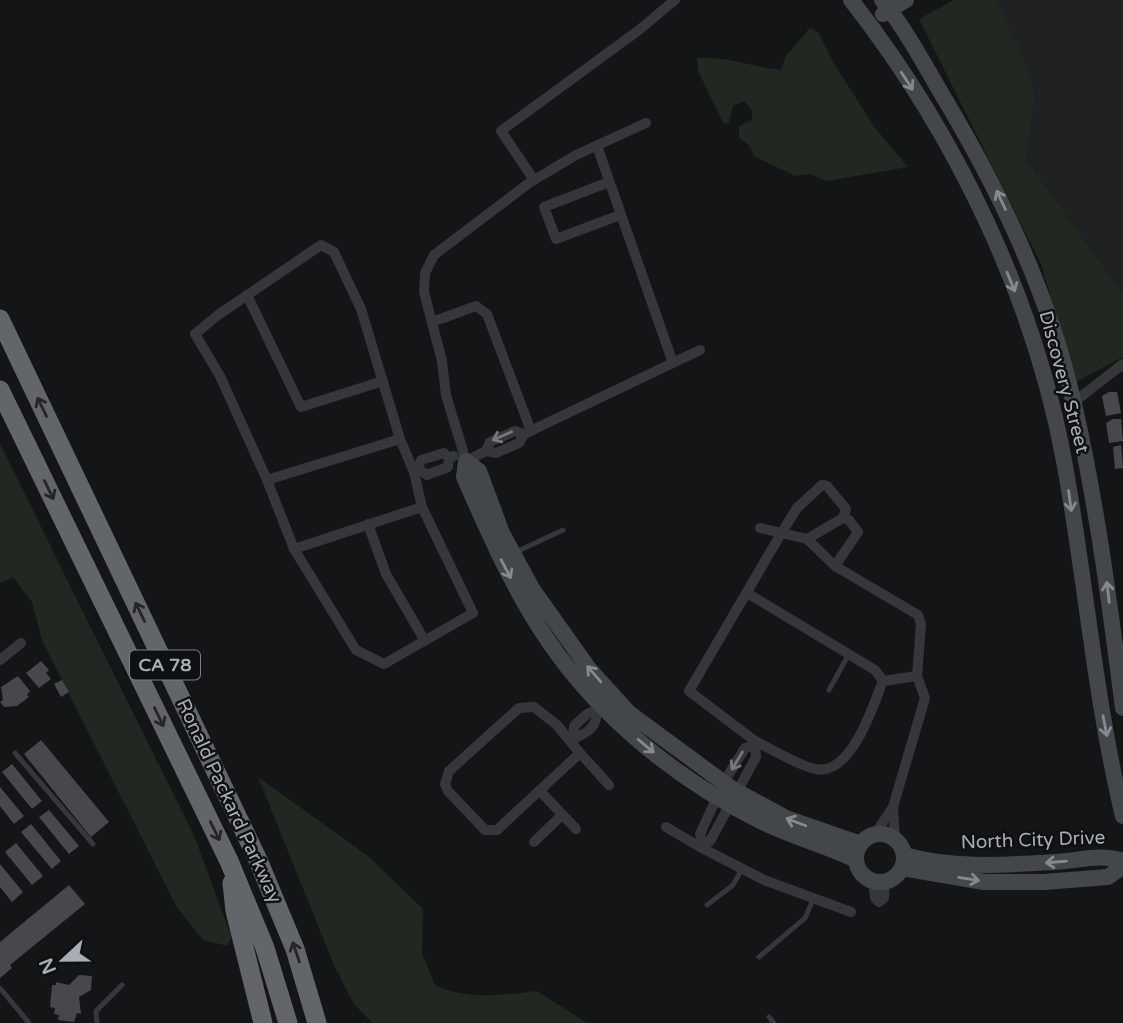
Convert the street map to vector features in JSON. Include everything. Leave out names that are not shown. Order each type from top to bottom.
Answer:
[{"type":"highway","name":"Ronald Packard Parkway","points":[[0,319],[258,860],[295,949],[317,1021]]},
{"type":"highway","name":"Ronald Packard Parkway","points":[[0,390],[229,861],[265,948],[288,1023]]},
{"type":"highway","points":[[0,397],[19,429]]},
{"type":"highway","points":[[229,861],[235,911],[263,1023]]},
{"type":"street","points":[[534,180],[501,131],[639,30],[675,0]]},
{"type":"street","name":"Discovery Street","points":[[851,0],[869,24],[966,180],[1002,259],[1042,368],[1065,466],[1095,676],[1123,816]]},
{"type":"street","points":[[869,24],[886,5],[906,0]]},
{"type":"street","name":"Discovery Street","points":[[886,5],[989,172],[1044,303],[1074,402],[1101,540],[1123,708]]},
{"type":"street","points":[[646,123],[534,180],[434,255],[425,273],[424,292],[442,361],[446,395],[465,457],[464,477],[524,602],[557,653],[604,704],[670,766],[786,818],[861,844]]},
{"type":"street","points":[[597,146],[673,363]]},
{"type":"street","points":[[609,182],[544,207],[556,239],[620,215]]},
{"type":"street","points":[[321,245],[334,252],[361,309],[400,439],[416,470],[422,507],[473,613],[384,664],[356,650],[294,549],[267,480],[220,376],[195,334],[247,295],[321,245]]},
{"type":"street","points":[[247,295],[301,407],[383,381]]},
{"type":"street","points":[[432,321],[476,306],[487,314],[528,432]]},
{"type":"street","points":[[416,470],[421,460],[444,453],[449,458],[486,451],[490,442],[514,431],[528,432],[700,350]]},
{"type":"street","points":[[1074,402],[1123,364]]},
{"type":"street","points":[[267,480],[400,439]]},
{"type":"street","points":[[465,457],[479,471],[513,554],[533,590],[589,669],[604,704],[596,723],[584,736],[571,740]]},
{"type":"street","points":[[807,539],[843,518],[846,509],[827,486],[822,485],[797,508],[689,691],[754,744],[823,770],[833,766],[859,741],[883,681]]},
{"type":"street","points":[[294,549],[422,507]]},
{"type":"street","points":[[835,566],[858,532],[849,520],[843,518]]},
{"type":"street","points":[[368,524],[386,574],[425,641]]},
{"type":"street","points":[[760,527],[807,539],[835,566],[918,615],[921,624],[917,676],[925,698],[893,807],[874,834],[861,844],[856,860],[862,873],[879,881]]},
{"type":"street","points":[[747,593],[875,670],[883,681]]},
{"type":"street","points":[[0,660],[21,643]]},
{"type":"street","points":[[883,681],[917,676]]},
{"type":"street","points":[[580,753],[497,830],[485,830],[454,798],[446,784],[449,771],[519,708],[534,707],[557,724],[610,785]]},
{"type":"street","points":[[701,845],[700,834],[727,793],[756,757],[754,744]]},
{"type":"street","points":[[540,791],[576,829]]},
{"type":"street","points":[[727,793],[758,820],[856,860]]},
{"type":"street","points":[[879,908],[875,898],[879,881],[903,862],[895,839],[893,807]]},
{"type":"street","points":[[534,842],[562,815]]},
{"type":"street","points":[[666,827],[742,869],[813,900],[851,912]]},
{"type":"street","points":[[874,834],[895,839]]},
{"type":"street","name":"North City Drive","points":[[903,862],[1057,862],[1106,855],[1123,861]]},
{"type":"street","name":"North City Drive","points":[[903,862],[984,882],[1044,882],[1108,877],[1123,866]]},
{"type":"lane","points":[[513,554],[564,530]]},
{"type":"lane","points":[[830,690],[849,654]]},
{"type":"lane","points":[[15,753],[93,844]]},
{"type":"lane","points":[[707,905],[733,885],[742,869]]},
{"type":"lane","points":[[759,957],[805,918],[813,900]]},
{"type":"lane","points":[[97,1023],[96,1011],[122,985]]},
{"type":"lane","points":[[0,988],[29,1023]]},
{"type":"shaded area","points":[[954,0],[997,0],[1032,80],[1034,106],[1026,159],[1123,294],[1123,357],[1076,382],[1041,264],[919,19]]},
{"type":"shaded area","points":[[997,0],[1123,0],[1123,294],[1026,159],[1034,106]]},
{"type":"shaded area","points":[[810,28],[819,33],[833,62],[875,128],[908,167],[827,181],[810,174],[795,176],[754,156],[749,145],[739,138],[739,126],[752,120],[752,111],[744,101],[733,106],[729,122],[724,124],[698,71],[697,58],[719,59],[781,70],[786,56]]},
{"type":"shaded area","points":[[0,444],[195,838],[231,936],[228,946],[203,940],[176,906],[42,640],[32,602],[13,577],[0,583]]},
{"type":"shaded area","points":[[258,777],[368,856],[423,909],[422,953],[435,985],[472,995],[537,991],[587,1023],[373,1023],[354,1004],[333,963]]},
{"type":"building","points":[[1117,392],[1121,413],[1106,416],[1102,396]]},
{"type":"building","points":[[1121,419],[1123,441],[1109,443],[1106,423]]},
{"type":"building","points":[[1121,445],[1123,468],[1115,469],[1113,447]]},
{"type":"building","points":[[41,661],[49,670],[46,673],[51,679],[39,688],[26,673]]},
{"type":"building","points":[[18,676],[30,691],[27,695],[29,697],[17,706],[4,707],[0,702],[3,700],[1,687]]},
{"type":"building","points":[[62,680],[69,692],[61,697],[54,684]]},
{"type":"building","points":[[41,740],[109,822],[91,837],[24,754]]},
{"type":"building","points":[[12,764],[42,801],[32,809],[2,772]]},
{"type":"building","points":[[0,787],[24,816],[14,824],[0,806]]},
{"type":"building","points":[[49,810],[79,846],[69,854],[39,817]]},
{"type":"building","points":[[31,824],[61,861],[52,869],[21,832]]},
{"type":"building","points":[[16,843],[43,876],[32,885],[5,852]]},
{"type":"building","points":[[0,864],[23,892],[12,902],[0,887]]},
{"type":"building","points":[[69,885],[85,904],[10,965],[12,968],[0,978],[0,942]]},
{"type":"building","points":[[79,975],[92,976],[91,990],[79,997],[81,1014],[77,1013],[74,1022],[58,1020],[59,1015],[54,1014],[55,1008],[50,1007],[52,985],[56,985],[56,982],[69,985]]}]
